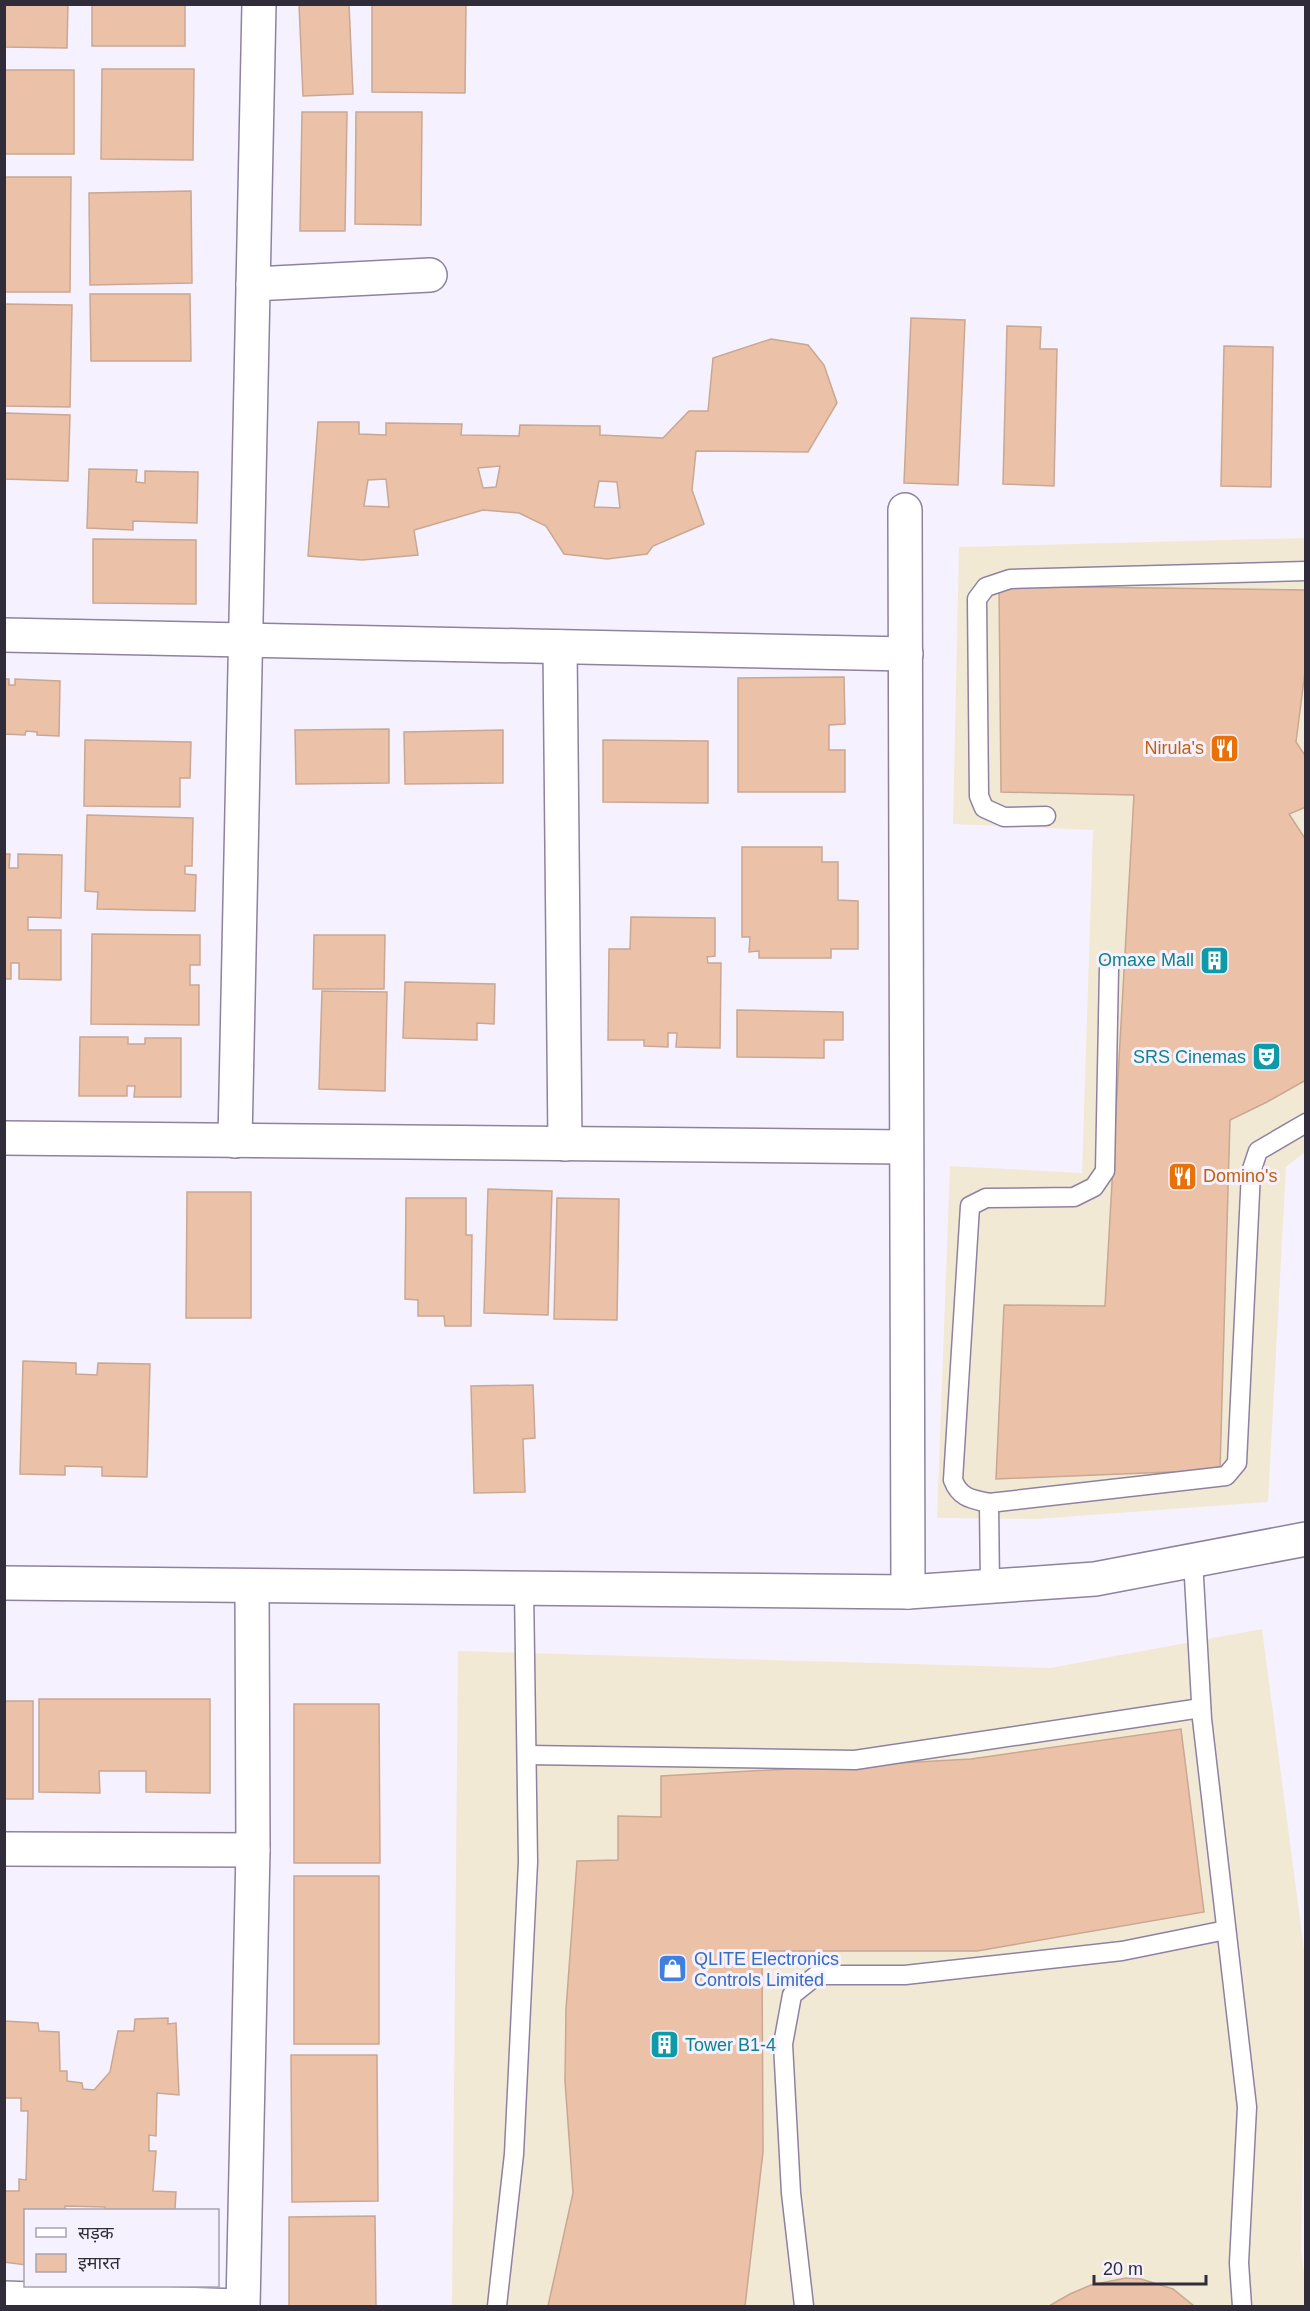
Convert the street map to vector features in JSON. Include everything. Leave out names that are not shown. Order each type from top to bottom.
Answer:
[{"type":"street","points":[[235,1141],[259,4]]},
{"type":"street","points":[[253,284],[430,275]]},
{"type":"street","points":[[905,510],[908,1592]]},
{"type":"street","points":[[4,636],[906,654]]},
{"type":"street","points":[[560,647],[565,1144]]},
{"type":"street","points":[[4,1138],[906,1147]]},
{"type":"street","points":[[4,1583],[908,1592],[1095,1579],[1305,1539]]},
{"type":"street","points":[[243,2307],[253,1850],[252,1586]]},
{"type":"street","points":[[4,1849],[253,1850]]},
{"type":"street","points":[[4,2298],[238,2307]]},
{"type":"lane","points":[[1046,816],[1004,817],[984,808],[979,796],[977,599],[986,587],[1011,579],[1305,571]]},
{"type":"lane","points":[[1109,969],[1105,1171],[1094,1187],[1074,1197],[986,1198],[970,1206],[953,1480],[957,1492],[967,1498],[989,1503],[1226,1476],[1237,1463],[1251,1172],[1258,1151],[1305,1123]]},
{"type":"lane","points":[[989,1503],[990,1586]]},
{"type":"lane","points":[[1192,1560],[1201,1708],[1247,2107],[1239,2263],[1242,2307]]},
{"type":"lane","points":[[497,2307],[514,2154],[528,1862],[524,1588]]},
{"type":"lane","points":[[527,1755],[855,1760],[1201,1708]]},
{"type":"lane","points":[[804,2307],[791,2193],[783,2044],[792,1995],[817,1975],[905,1975],[1122,1951],[1227,1930]]},
{"type":"shaded area","name":"Omaxe Mall","points":[[1305,538],[1306,1151],[1286,1167],[1268,1502],[1036,1519],[937,1518],[950,1166],[1082,1173],[1093,830],[953,824],[959,547]]},
{"type":"shaded area","points":[[1262,1629],[1306,1965],[1301,2251],[1305,2281],[1305,2306],[452,2306],[458,1651],[1050,1668]]},
{"type":"building","points":[[4,4],[68,4],[67,48],[4,47]]},
{"type":"building","points":[[92,4],[185,4],[185,46],[92,46]]},
{"type":"building","points":[[299,4],[349,4],[353,94],[303,96]]},
{"type":"building","points":[[372,4],[466,4],[465,93],[372,92]]},
{"type":"building","points":[[102,69],[194,69],[193,160],[101,159]]},
{"type":"building","points":[[4,70],[74,70],[74,154],[4,154]]},
{"type":"building","points":[[302,112],[347,112],[345,231],[300,231]]},
{"type":"building","points":[[356,112],[422,112],[421,225],[355,224]]},
{"type":"building","points":[[4,177],[71,177],[70,292],[4,292]]},
{"type":"building","points":[[191,191],[192,283],[90,285],[89,193]]},
{"type":"building","points":[[90,294],[190,294],[191,361],[91,361]]},
{"type":"building","points":[[4,304],[72,305],[70,407],[4,406]]},
{"type":"building","points":[[911,318],[965,320],[958,485],[904,483]]},
{"type":"building","points":[[1007,326],[1041,327],[1040,349],[1057,349],[1054,486],[1003,484]]},
{"type":"building","points":[[771,339],[808,345],[824,365],[837,403],[808,452],[696,451],[692,490],[704,524],[653,546],[647,554],[607,559],[564,554],[546,526],[519,513],[483,510],[414,530],[418,555],[362,560],[308,556],[318,422],[359,422],[359,434],[386,435],[386,423],[462,424],[461,435],[519,436],[520,425],[600,426],[600,435],[663,438],[689,411],[708,411],[713,358]],"holes":[[[500,466],[496,487],[483,488],[478,468]],[[386,479],[389,507],[364,506],[368,480]],[[599,481],[617,482],[620,508],[594,507]]]},
{"type":"building","points":[[1224,346],[1273,347],[1271,487],[1221,486]]},
{"type":"building","points":[[4,413],[70,415],[68,481],[4,479]]},
{"type":"building","points":[[89,469],[137,470],[136,482],[145,483],[145,471],[198,472],[197,523],[133,521],[133,530],[87,528]]},
{"type":"building","points":[[93,539],[196,540],[196,604],[93,603]]},
{"type":"building","name":"Omaxe Mall","points":[[999,586],[1306,590],[1306,664],[1296,742],[1306,757],[1306,807],[1289,814],[1306,840],[1306,1080],[1230,1120],[1220,1470],[996,1479],[1004,1305],[1105,1306],[1134,795],[1001,792]]},
{"type":"building","points":[[844,677],[845,724],[829,725],[829,750],[845,750],[845,792],[738,792],[738,678]]},
{"type":"building","points":[[4,679],[9,679],[9,685],[15,685],[15,679],[60,681],[59,736],[37,735],[37,732],[26,731],[25,735],[4,734]]},
{"type":"building","points":[[389,729],[389,783],[296,784],[295,730]]},
{"type":"building","points":[[503,730],[503,783],[405,784],[404,732]]},
{"type":"building","points":[[85,740],[191,742],[190,778],[180,778],[180,807],[84,806]]},
{"type":"building","points":[[603,740],[708,741],[708,803],[603,802]]},
{"type":"building","points":[[87,815],[193,818],[192,866],[185,866],[185,874],[196,875],[195,911],[97,909],[98,892],[85,891]]},
{"type":"building","points":[[742,847],[822,847],[822,862],[838,862],[838,900],[858,901],[858,949],[831,949],[831,958],[759,958],[759,951],[749,952],[750,937],[742,937]]},
{"type":"building","points":[[4,854],[10,854],[9,868],[18,868],[18,854],[62,855],[61,918],[28,917],[28,930],[61,930],[61,980],[19,979],[19,963],[11,963],[11,979],[4,979]]},
{"type":"building","points":[[631,917],[715,918],[715,956],[707,957],[708,963],[721,963],[720,1048],[676,1047],[677,1033],[668,1033],[668,1047],[644,1046],[644,1040],[608,1040],[609,949],[630,949]]},
{"type":"building","points":[[92,934],[200,935],[200,965],[190,965],[190,985],[199,985],[199,1025],[91,1024]]},
{"type":"building","points":[[314,935],[385,935],[384,989],[313,989]]},
{"type":"building","points":[[405,982],[495,984],[494,1024],[477,1023],[477,1040],[403,1038]]},
{"type":"building","points":[[322,991],[387,992],[385,1091],[319,1089]]},
{"type":"building","points":[[737,1010],[843,1012],[843,1040],[824,1040],[824,1058],[737,1057]]},
{"type":"building","points":[[80,1037],[128,1037],[128,1044],[145,1044],[145,1038],[181,1038],[181,1097],[134,1097],[135,1086],[127,1086],[127,1096],[79,1096]]},
{"type":"building","points":[[488,1189],[552,1191],[548,1315],[484,1313]]},
{"type":"building","points":[[187,1192],[251,1192],[251,1318],[186,1318]]},
{"type":"building","points":[[406,1198],[466,1198],[466,1235],[472,1235],[471,1326],[445,1326],[444,1316],[418,1316],[418,1300],[405,1299]]},
{"type":"building","points":[[557,1198],[619,1199],[617,1320],[554,1319]]},
{"type":"building","points":[[23,1361],[76,1363],[76,1374],[97,1375],[98,1363],[150,1364],[147,1477],[102,1476],[102,1467],[65,1466],[65,1475],[20,1474]]},
{"type":"building","points":[[533,1385],[535,1438],[523,1439],[525,1492],[474,1493],[471,1386]]},
{"type":"building","points":[[39,1699],[210,1699],[210,1793],[146,1792],[146,1771],[99,1771],[100,1793],[39,1792]]},
{"type":"building","points":[[4,1701],[33,1701],[33,1799],[4,1799]]},
{"type":"building","points":[[294,1704],[379,1704],[380,1863],[294,1863]]},
{"type":"building","name":"Tower B1-4","points":[[1181,1729],[1204,1912],[977,1951],[762,1951],[763,2152],[745,2306],[548,2306],[573,2193],[565,2081],[566,2009],[577,1861],[618,1860],[618,1816],[661,1817],[661,1776],[971,1759]]},
{"type":"building","points":[[294,1876],[379,1876],[379,2044],[294,2044]]},
{"type":"building","points":[[168,2018],[168,2024],[176,2023],[179,2095],[157,2093],[156,2136],[149,2135],[149,2151],[156,2151],[153,2191],[176,2192],[175,2209],[105,2209],[105,2207],[65,2206],[65,2209],[24,2209],[24,2265],[4,2262],[4,2191],[19,2191],[19,2179],[26,2180],[28,2111],[21,2111],[21,2098],[4,2098],[5,2021],[38,2023],[39,2031],[59,2032],[60,2071],[67,2071],[67,2081],[82,2083],[83,2089],[94,2090],[110,2072],[118,2031],[134,2031],[135,2019]]},
{"type":"building","points":[[291,2055],[377,2055],[378,2201],[292,2202]]},
{"type":"building","points":[[375,2216],[376,2306],[289,2306],[289,2217]]},
{"type":"building","points":[[1126,2278],[1141,2279],[1173,2289],[1194,2306],[1049,2306],[1091,2285]]},
{"type":"place","name":"Nirula's","points":[[1225,748]]},
{"type":"place","name":"Omaxe Mall","points":[[1215,960]]},
{"type":"place","name":"SRS Cinemas","points":[[1267,1057]]},
{"type":"place","name":"Domino's","points":[[1182,1176]]},
{"type":"place","name":"QLITE Electronics Controls Limited","points":[[673,1969]]},
{"type":"place","name":"Tower B1-4","points":[[664,2045]]}]
